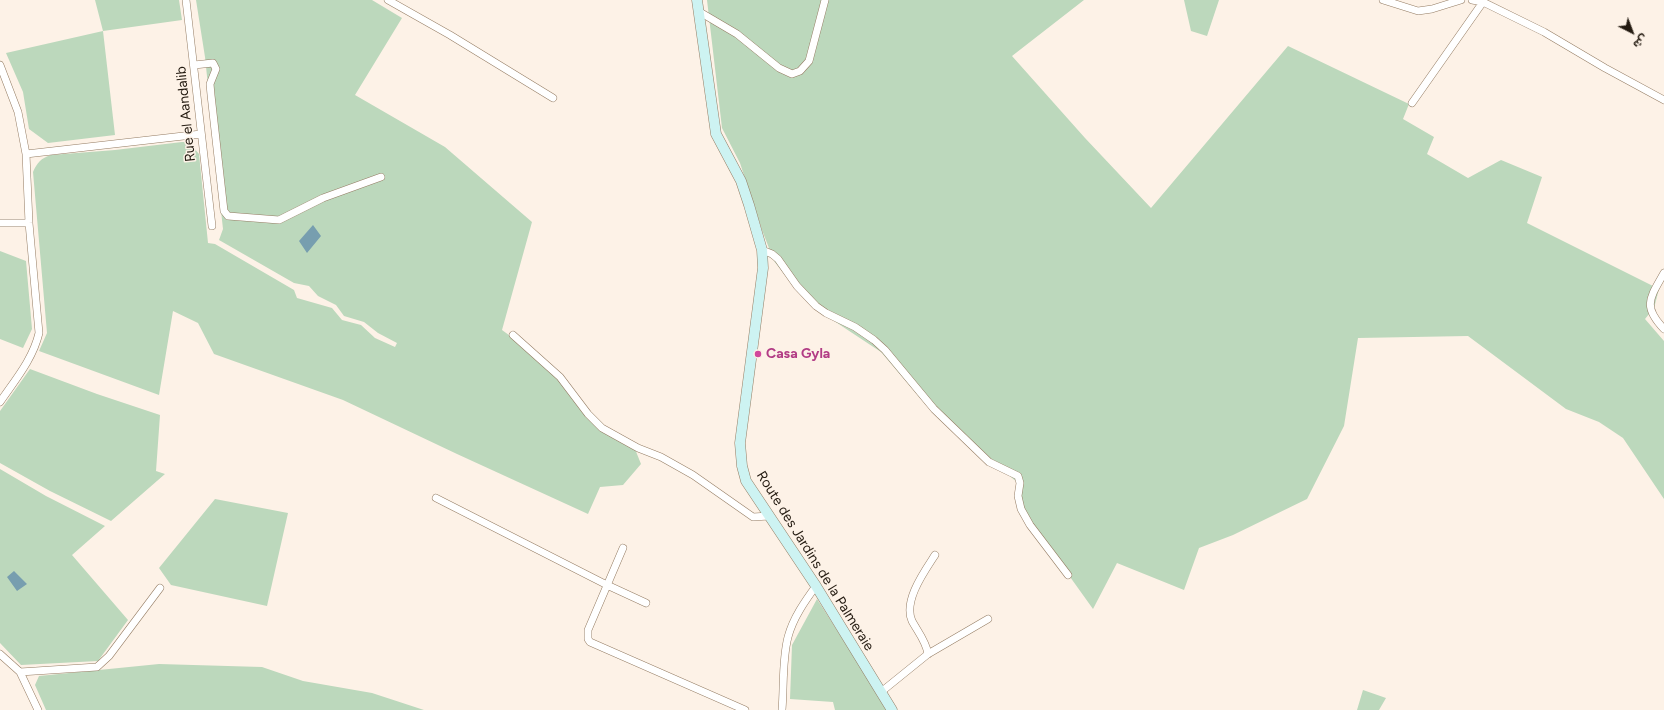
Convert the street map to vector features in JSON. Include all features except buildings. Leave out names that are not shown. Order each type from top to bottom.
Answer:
[{"type":"street","name":"Rue el Aandalib","points":[[186,0],[212,226]]},
{"type":"street","points":[[388,0],[450,35],[553,98]]},
{"type":"street","name":"Route des Jardins de la Palmeraie","points":[[697,0],[716,134],[741,182],[762,250],[763,268],[740,443],[742,466],[746,481],[791,546],[892,710]]},
{"type":"street","points":[[698,11],[737,34],[779,68],[792,74],[800,71],[809,61],[825,0]]},
{"type":"street","points":[[1383,0],[1424,11],[1461,0]]},
{"type":"street","points":[[1472,0],[1483,2],[1544,32],[1604,68],[1664,100]]},
{"type":"street","points":[[1412,103],[1483,2]]},
{"type":"street","points":[[194,64],[213,63],[216,69],[210,84],[224,211],[228,216],[279,220],[323,198],[381,177]]},
{"type":"street","points":[[0,65],[18,112],[26,154],[29,223],[39,333],[36,346],[24,368],[0,402]]},
{"type":"street","points":[[26,154],[201,134]]},
{"type":"street","points":[[0,223],[29,223]]},
{"type":"street","points":[[762,250],[772,254],[778,259],[797,286],[816,306],[855,327],[874,340],[885,350],[934,409],[989,462],[1018,476],[1020,483],[1018,496],[1022,509],[1030,524],[1068,575]]},
{"type":"street","points":[[1664,273],[1654,292],[1650,307],[1652,314],[1664,330]]},
{"type":"street","points":[[514,335],[560,377],[588,414],[602,428],[638,448],[661,457],[693,475],[753,517],[769,516]]},
{"type":"street","points":[[436,498],[607,585],[646,603]]},
{"type":"street","points":[[623,548],[588,630],[587,635],[590,642],[746,710]]},
{"type":"street","points":[[928,654],[926,645],[912,621],[909,611],[922,576],[935,555]]},
{"type":"street","points":[[782,710],[788,636],[800,611],[816,586]]},
{"type":"street","points":[[20,672],[97,667],[109,656],[160,588]]},
{"type":"street","points":[[881,692],[928,654],[988,619]]},
{"type":"street","points":[[0,654],[20,672],[38,710]]},
{"type":"green space","points":[[95,0],[179,0],[182,20],[103,31]]},
{"type":"green space","points":[[196,0],[372,0],[402,18],[355,95],[445,147],[532,222],[502,330],[528,349],[560,380],[595,426],[635,449],[641,464],[623,485],[600,487],[588,514],[343,400],[214,354],[198,323],[173,311],[159,395],[39,351],[47,333],[33,172],[36,166],[42,159],[51,155],[115,150],[182,142],[189,142],[199,154],[208,243],[215,244],[294,290],[297,298],[332,308],[342,320],[361,325],[375,338],[395,347],[397,343],[378,333],[364,322],[344,316],[336,305],[318,296],[309,286],[294,283],[219,240],[223,229],[205,57]]},
{"type":"green space","points":[[707,0],[1084,0],[1012,56],[1085,138],[1151,208],[1288,46],[1409,104],[1403,119],[1434,137],[1427,154],[1468,178],[1501,160],[1542,177],[1527,223],[1659,289],[1654,308],[1645,319],[1664,341],[1664,499],[1623,438],[1599,422],[1566,409],[1468,336],[1358,338],[1344,426],[1307,499],[1233,535],[1199,548],[1184,590],[1117,563],[1093,609],[1015,500],[1018,483],[926,405],[881,352],[822,313],[798,292],[774,261],[740,163],[722,128]]},
{"type":"green space","points":[[1184,0],[1219,0],[1207,36],[1191,31]]},
{"type":"green space","points":[[103,31],[115,135],[48,143],[29,129],[23,92],[6,53]]},
{"type":"green space","points":[[0,251],[26,261],[32,329],[23,348],[0,339]]},
{"type":"green space","points":[[30,369],[97,394],[160,415],[156,471],[165,474],[111,521],[50,491],[0,463],[0,411]]},
{"type":"green space","points":[[0,469],[46,496],[105,526],[72,555],[128,620],[98,661],[21,665],[0,643]]},
{"type":"green space","points":[[215,499],[288,513],[267,606],[171,585],[159,568]]},
{"type":"green space","points":[[817,599],[888,710],[835,710],[833,702],[790,699],[792,645]]},
{"type":"green space","points":[[159,664],[262,667],[303,681],[372,693],[424,710],[46,710],[35,685],[39,676]]},
{"type":"green space","points":[[1363,690],[1386,698],[1379,710],[1357,710]]},
{"type":"water","points":[[313,225],[321,236],[307,253],[299,241]]},
{"type":"water","points":[[14,571],[27,584],[17,591],[7,577]]},
{"type":"place","name":"Casa Gyla","points":[[758,354]]}]
